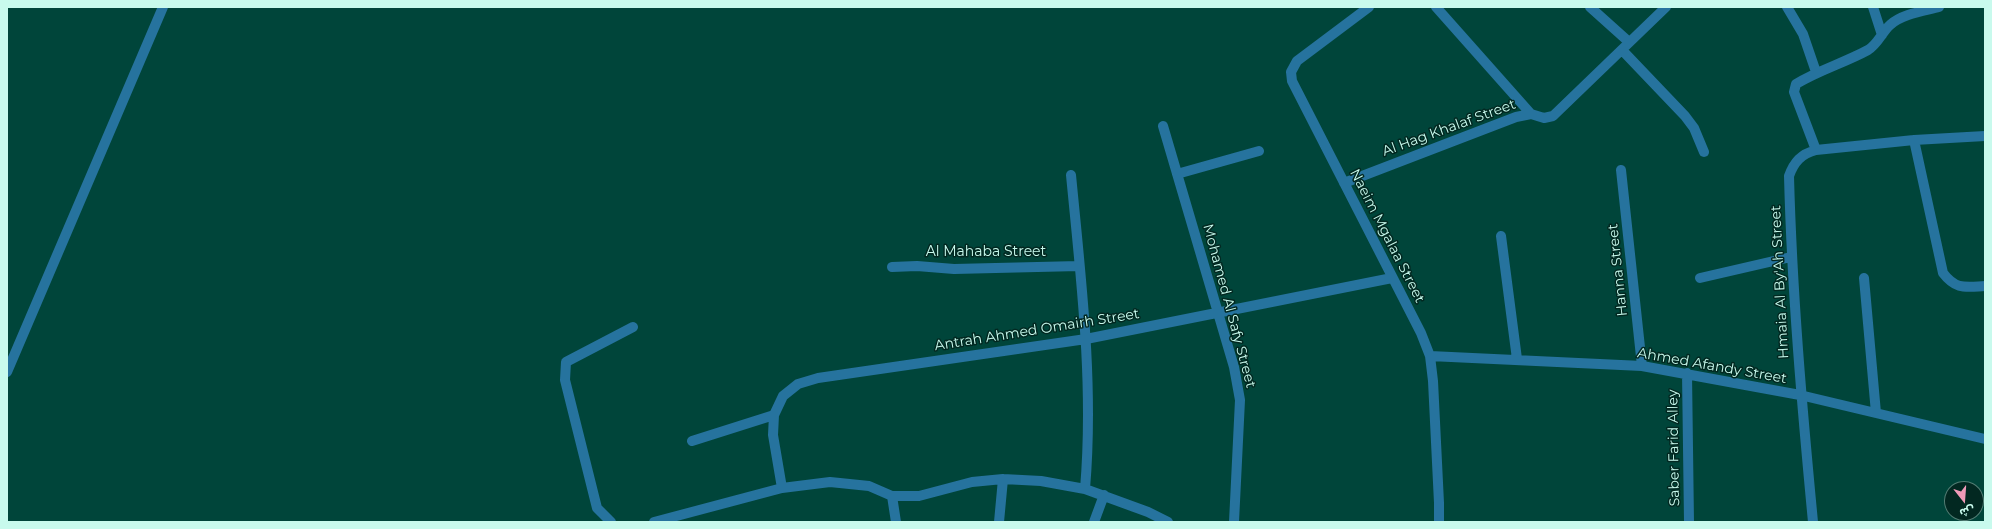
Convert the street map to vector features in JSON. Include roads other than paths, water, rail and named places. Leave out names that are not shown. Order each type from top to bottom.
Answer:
[{"type":"street","points":[[7,372],[163,7]]},
{"type":"street","name":"Naeim Mgalaa Street","points":[[1369,7],[1297,60],[1291,72],[1292,81],[1420,333],[1430,356],[1434,397],[1439,522]]},
{"type":"street","points":[[1436,7],[1531,114]]},
{"type":"street","points":[[1590,7],[1629,42]]},
{"type":"street","name":"Al Hag Khalaf Street","points":[[1344,183],[1500,122],[1531,114],[1544,118],[1553,116],[1666,7]]},
{"type":"street","points":[[1787,7],[1803,34],[1816,72]]},
{"type":"street","points":[[1873,7],[1882,34]]},
{"type":"street","points":[[1939,7],[1906,17],[1890,24],[1872,47],[1856,56],[1816,72],[1796,84],[1794,92],[1816,150],[1914,140],[1985,136]]},
{"type":"street","points":[[1622,50],[1685,116],[1694,128],[1704,152]]},
{"type":"street","name":"Mohamed Al Safy Street","points":[[1163,126],[1219,312],[1234,367],[1240,400],[1234,522]]},
{"type":"street","points":[[1914,140],[1943,274],[1950,282],[1960,287],[1985,286]]},
{"type":"street","name":"Hmaia Al By'Ah Street","points":[[1813,522],[1800,395],[1791,257],[1789,176],[1792,167],[1798,159],[1806,153],[1816,150]]},
{"type":"street","points":[[1177,174],[1259,151]]},
{"type":"street","name":"Hanna Street","points":[[1621,170],[1642,366]]},
{"type":"street","points":[[1071,174],[1086,339],[1089,418],[1085,489]]},
{"type":"street","points":[[1501,236],[1517,360]]},
{"type":"street","points":[[1700,278],[1791,257]]},
{"type":"street","name":"Al Mahaba Street","points":[[892,267],[917,266],[954,269],[1079,266]]},
{"type":"street","name":"Antrah Ahmed Omairh Street","points":[[782,488],[773,435],[774,415],[783,396],[798,384],[818,378],[1086,339],[1392,278]]},
{"type":"street","points":[[1864,278],[1876,413]]},
{"type":"street","points":[[611,522],[597,508],[565,380],[566,362],[633,327]]},
{"type":"street","name":"Ahmed Afandy Street","points":[[1430,356],[1642,366],[1687,373],[1800,395],[1985,439]]},
{"type":"street","name":"Saber Farid Alley","points":[[1687,373],[1689,522]]},
{"type":"street","points":[[692,441],[774,415]]},
{"type":"street","points":[[999,522],[1003,479]]},
{"type":"street","points":[[654,522],[782,488],[830,482],[869,486],[892,496],[920,496],[972,482],[1003,479],[1041,481],[1085,489],[1148,512],[1168,522]]},
{"type":"street","points":[[1094,522],[1104,495]]},
{"type":"street","points":[[892,496],[896,522]]}]
